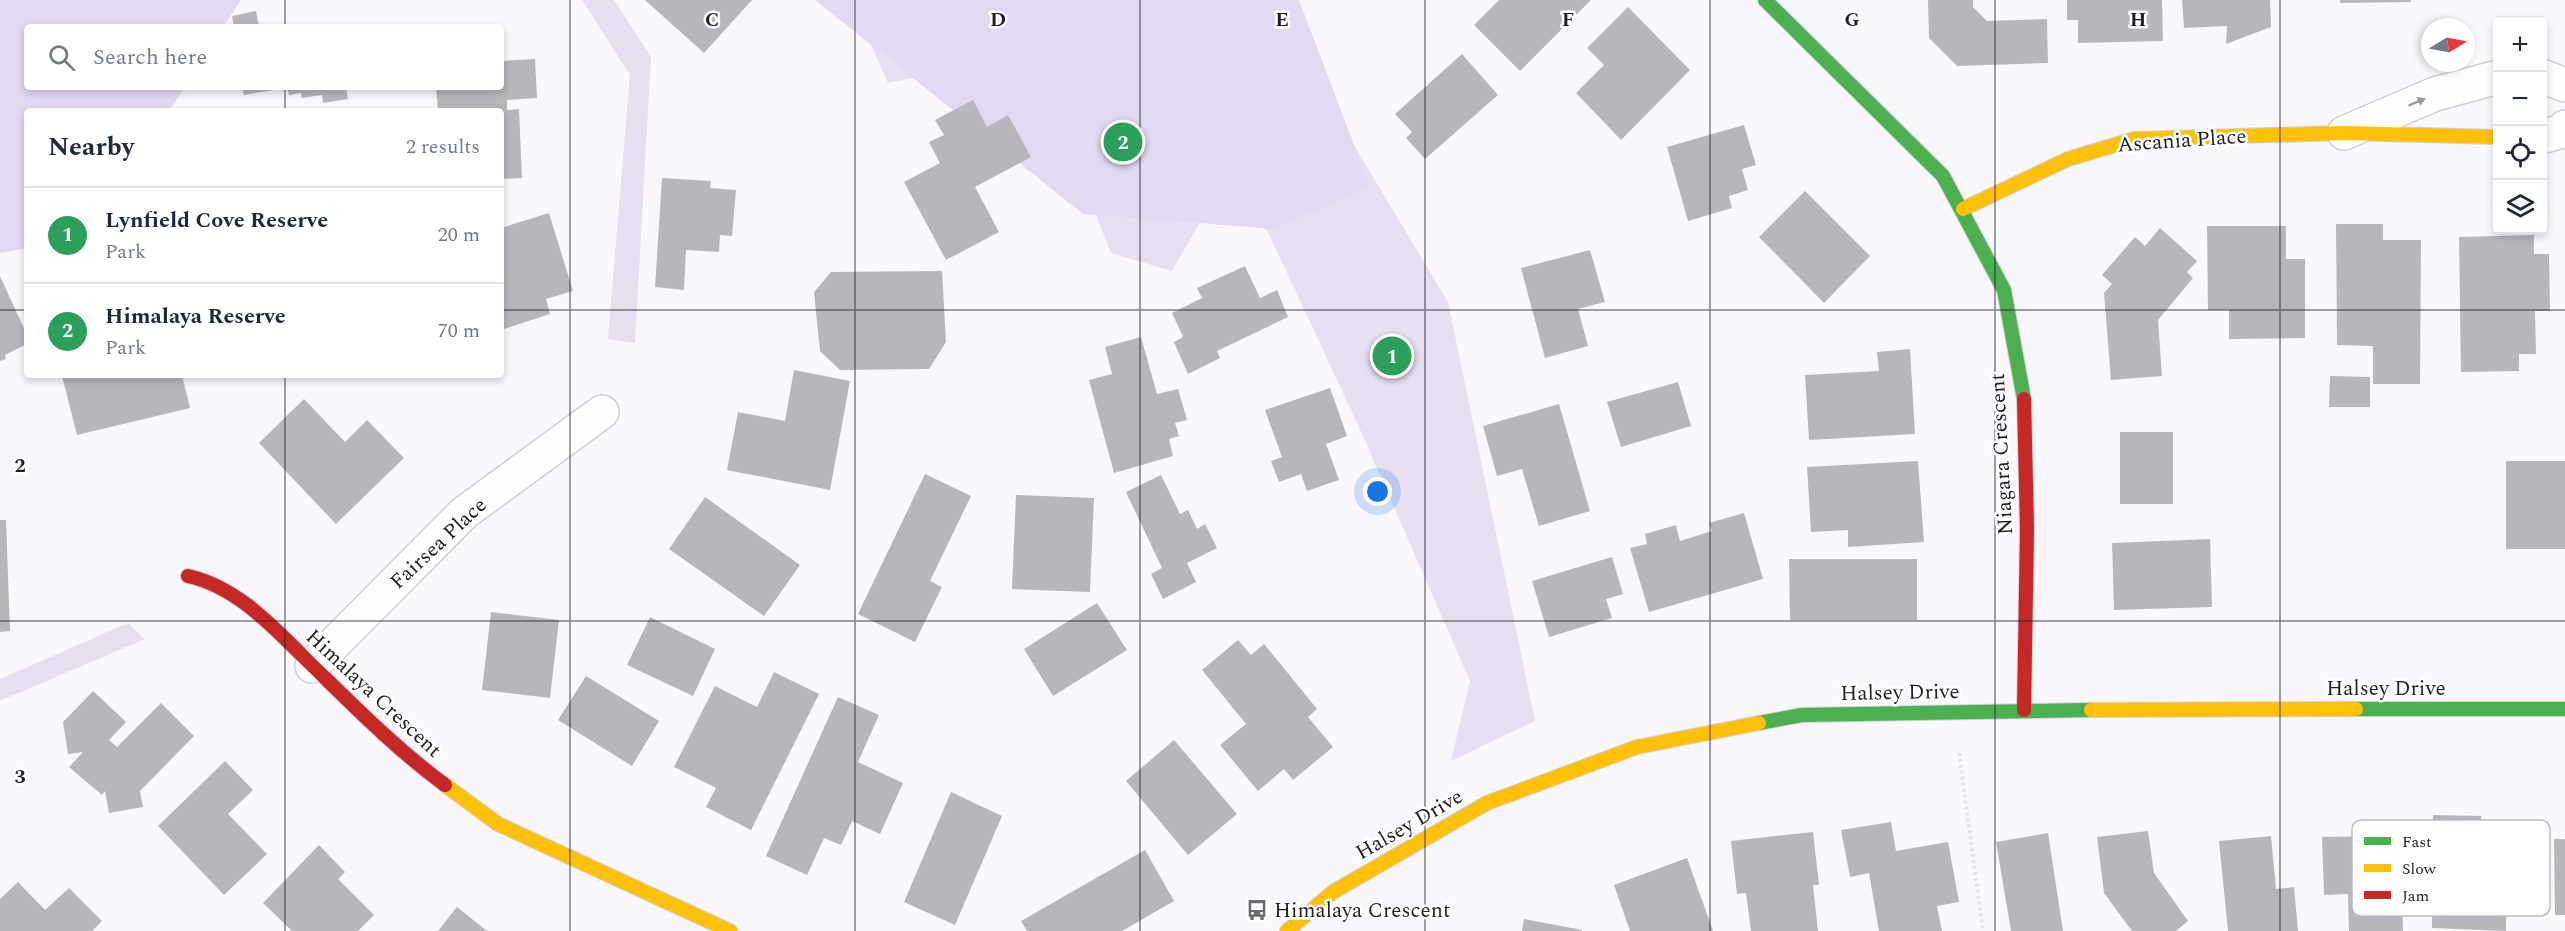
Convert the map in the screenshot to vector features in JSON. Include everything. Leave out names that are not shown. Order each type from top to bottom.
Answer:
[{"type":"street","name":"Niagara Crescent","points":[[1765,0],[1943,176],[1963,209],[2004,290],[2024,398],[2027,529],[2024,710]]},
{"type":"street","name":"Ascania Place","points":[[2344,133],[2435,94],[2493,78]]},
{"type":"street","points":[[2547,78],[2565,85]]},
{"type":"street","points":[[2547,136],[2562,132],[2565,127]]},
{"type":"street","name":"Ascania Place","points":[[1963,209],[2064,159],[2110,144],[2135,140],[2344,133],[2493,137]]},
{"type":"street","name":"Fairsea Place","points":[[312,666],[464,513],[602,412]]},
{"type":"street","name":"Himalaya Crescent","points":[[188,576],[210,581],[237,597],[407,757],[498,824],[730,931]]},
{"type":"street","name":"Halsey Drive","points":[[1287,931],[1333,892],[1487,802],[1637,747],[1802,715],[2024,710],[2565,709]]},
{"type":"path","points":[[594,0],[644,82],[626,313],[620,338]]},
{"type":"path","points":[[0,690],[134,630]]},
{"type":"path","points":[[1959,753],[1983,931]]},
{"type":"shaded area","points":[[0,0],[241,0],[225,24],[24,24],[24,90],[183,90],[171,108],[24,108],[24,249],[0,253]]},
{"type":"shaded area","points":[[582,0],[614,0],[651,57],[635,343],[608,339],[630,75]]},
{"type":"shaded area","points":[[815,0],[1299,0],[1370,187],[1274,229],[1083,214]]},
{"type":"shaded area","points":[[851,0],[1267,0],[1448,302],[1535,721],[1451,761],[1470,681],[1359,427],[1267,230],[1213,200],[1172,271],[1111,253],[1032,53],[888,83]]},
{"type":"shaded area","points":[[128,623],[145,639],[0,701],[0,679]]},
{"type":"building","points":[[645,0],[752,0],[704,53]]},
{"type":"building","points":[[1499,0],[1591,0],[1520,71],[1474,25]]},
{"type":"building","points":[[1928,0],[1973,0],[1973,7],[1987,21],[2047,19],[2048,63],[1957,66],[1929,38]]},
{"type":"building","points":[[2067,0],[2162,0],[2163,41],[2078,43],[2078,20],[2067,20]]},
{"type":"building","points":[[2182,0],[2270,0],[2271,27],[2226,44],[2227,26],[2184,28]]},
{"type":"building","points":[[2340,0],[2411,0],[2411,2],[2340,3]]},
{"type":"building","points":[[1628,7],[1690,70],[1621,140],[1576,93],[1604,65],[1587,48]]},
{"type":"building","points":[[256,11],[258,24],[233,24],[232,16]]},
{"type":"building","points":[[1462,54],[1498,95],[1425,159],[1406,138],[1412,132],[1395,114]]},
{"type":"building","points":[[535,59],[537,98],[507,100],[507,110],[519,109],[522,178],[504,179],[504,108],[438,108],[436,90],[504,90],[504,61]]},
{"type":"building","points":[[243,90],[273,90],[244,95]]},
{"type":"building","points":[[288,90],[346,90],[348,99],[323,103],[322,95],[302,98],[301,93],[289,95]]},
{"type":"building","points":[[973,100],[987,127],[1008,115],[1031,157],[975,187],[999,232],[946,260],[904,182],[940,163],[929,142],[944,135],[935,120]]},
{"type":"building","points":[[1744,125],[1756,165],[1742,169],[1748,190],[1729,196],[1732,208],[1688,221],[1667,147]]},
{"type":"building","points":[[662,178],[711,181],[710,188],[736,190],[732,236],[720,235],[719,252],[686,250],[684,290],[655,287]]},
{"type":"building","points":[[1805,191],[1870,256],[1824,303],[1759,237]]},
{"type":"building","points":[[549,213],[573,291],[546,299],[550,314],[504,329],[504,227]]},
{"type":"building","points":[[2336,224],[2383,224],[2383,240],[2421,240],[2420,384],[2373,384],[2373,346],[2337,345]]},
{"type":"building","points":[[2207,226],[2286,226],[2286,259],[2305,259],[2305,338],[2229,339],[2229,310],[2208,310]]},
{"type":"building","points":[[2160,228],[2197,261],[2187,272],[2193,278],[2158,320],[2162,376],[2111,380],[2104,293],[2112,284],[2102,275],[2135,237],[2145,246]]},
{"type":"building","points":[[2534,235],[2534,254],[2549,254],[2550,311],[2535,311],[2536,354],[2519,354],[2519,371],[2461,372],[2459,237]]},
{"type":"building","points":[[1590,250],[1605,302],[1578,309],[1588,346],[1545,358],[1521,268]]},
{"type":"building","points":[[1245,266],[1260,298],[1277,290],[1288,317],[1217,351],[1220,358],[1188,374],[1174,342],[1183,337],[1172,313],[1202,298],[1197,288]]},
{"type":"building","points":[[942,271],[946,342],[929,369],[840,370],[820,351],[814,292],[831,272]]},
{"type":"building","points":[[0,276],[24,328],[24,346],[5,355],[6,359],[0,361]]},
{"type":"building","points":[[1141,337],[1157,394],[1178,389],[1187,420],[1175,423],[1179,436],[1169,439],[1173,456],[1114,473],[1089,380],[1112,374],[1105,347]]},
{"type":"building","points":[[1910,349],[1915,434],[1809,440],[1805,375],[1879,371],[1877,352]]},
{"type":"building","points":[[794,370],[850,381],[830,490],[727,470],[738,412],[785,421]]},
{"type":"building","points":[[2330,376],[2370,377],[2370,407],[2329,407]]},
{"type":"building","points":[[63,378],[183,378],[190,408],[77,435]]},
{"type":"building","points":[[1678,382],[1691,426],[1621,447],[1607,402]]},
{"type":"building","points":[[1330,388],[1347,436],[1326,444],[1339,480],[1307,491],[1301,474],[1279,482],[1271,461],[1282,457],[1265,410]]},
{"type":"building","points":[[304,399],[345,442],[367,420],[404,458],[336,524],[259,443]]},
{"type":"building","points":[[1559,404],[1590,511],[1539,526],[1522,469],[1497,476],[1483,426]]},
{"type":"building","points":[[2120,432],[2173,432],[2173,504],[2120,504]]},
{"type":"building","points":[[1918,461],[1924,542],[1848,547],[1848,530],[1811,532],[1807,467]]},
{"type":"building","points":[[2506,461],[2565,461],[2565,549],[2506,549]]},
{"type":"building","points":[[925,474],[971,496],[930,581],[942,587],[915,642],[858,614]]},
{"type":"building","points":[[1161,475],[1180,514],[1188,510],[1197,529],[1205,524],[1217,548],[1187,563],[1196,582],[1163,599],[1151,574],[1162,568],[1126,492]]},
{"type":"building","points":[[1016,495],[1094,498],[1090,592],[1012,589]]},
{"type":"building","points":[[705,497],[800,565],[764,616],[669,549]]},
{"type":"building","points":[[1744,513],[1763,579],[1649,612],[1630,548],[1647,544],[1645,534],[1676,525],[1680,541],[1712,531],[1709,523]]},
{"type":"building","points":[[0,520],[6,520],[10,631],[0,632]]},
{"type":"building","points":[[2210,539],[2212,607],[2114,610],[2112,543]]},
{"type":"building","points":[[1612,557],[1623,594],[1606,599],[1612,618],[1549,637],[1532,581]]},
{"type":"building","points":[[1789,559],[1917,559],[1917,620],[1790,620]]},
{"type":"building","points":[[1097,603],[1127,650],[1053,696],[1024,649]]},
{"type":"building","points":[[491,612],[559,620],[550,698],[482,690]]},
{"type":"building","points":[[650,617],[715,649],[693,696],[627,665]]},
{"type":"building","points":[[1238,640],[1251,655],[1264,644],[1317,709],[1308,717],[1333,747],[1293,780],[1284,769],[1258,791],[1220,745],[1246,724],[1202,670]]},
{"type":"building","points":[[774,672],[819,694],[751,830],[706,807],[716,788],[674,767],[715,686],[757,707]]},
{"type":"building","points":[[586,676],[659,721],[632,766],[558,720]]},
{"type":"building","points":[[93,691],[126,722],[109,740],[117,747],[161,703],[194,736],[140,791],[143,807],[109,813],[105,791],[102,795],[69,767],[83,752],[68,754],[63,722]]},
{"type":"building","points":[[838,697],[879,715],[858,762],[903,783],[880,834],[852,821],[841,845],[824,838],[807,875],[766,856]]},
{"type":"building","points":[[1174,740],[1237,814],[1188,855],[1126,781]]},
{"type":"building","points":[[225,761],[253,790],[228,814],[267,854],[224,895],[158,826]]},
{"type":"building","points":[[951,792],[1002,816],[955,925],[904,902]]},
{"type":"building","points":[[2433,815],[2481,816],[2481,820],[2433,820]]},
{"type":"building","points":[[1891,822],[1896,851],[1948,842],[1959,902],[1937,906],[1942,931],[1879,931],[1869,873],[1850,877],[1841,830]]},
{"type":"building","points":[[2148,831],[2154,873],[2188,921],[2176,931],[2132,931],[2104,893],[2097,837]]},
{"type":"building","points":[[1813,832],[1819,885],[1813,885],[1818,931],[1751,931],[1746,893],[1737,894],[1731,841]]},
{"type":"building","points":[[2048,833],[2063,931],[2011,931],[1996,842]]},
{"type":"building","points":[[2271,836],[2276,889],[2294,887],[2298,931],[2228,931],[2219,841]]},
{"type":"building","points":[[2352,836],[2352,916],[2403,916],[2403,931],[2349,931],[2348,894],[2324,895],[2322,837]]},
{"type":"building","points":[[2554,839],[2565,839],[2565,915],[2555,915]]},
{"type":"building","points":[[319,845],[345,872],[338,879],[374,915],[358,931],[292,931],[263,903]]},
{"type":"building","points":[[1145,850],[1174,901],[1122,931],[1027,931],[1021,921]]},
{"type":"building","points":[[1687,858],[1713,931],[1630,931],[1614,885]]},
{"type":"building","points":[[18,882],[45,910],[69,888],[102,921],[92,931],[0,931],[0,899]]},
{"type":"building","points":[[457,907],[487,931],[438,931]]},
{"type":"building","points":[[2432,916],[2506,916],[2506,931],[2432,928]]},
{"type":"building","points":[[1524,919],[1582,930],[1582,931],[1522,931]]},
{"type":"traffic: fast","points":[[1765,0],[1943,176],[2004,290],[2024,399]]},
{"type":"traffic: fast","points":[[2356,709],[2565,709]]},
{"type":"traffic: fast","points":[[1759,723],[1802,715],[2091,710]]},
{"type":"traffic: slow","points":[[1963,209],[2068,159],[2135,139],[2344,133],[2493,137]]},
{"type":"traffic: slow","points":[[2091,710],[2356,709]]},
{"type":"traffic: slow","points":[[1287,931],[1333,892],[1487,803],[1637,747],[1759,723]]},
{"type":"traffic: slow","points":[[445,785],[498,824],[730,931]]},
{"type":"traffic: jam","points":[[2024,399],[2027,529],[2024,710]]},
{"type":"traffic: jam","points":[[188,576],[226,591],[259,615],[380,731],[445,785]]},
{"type":"place","name":"Himalaya Reserve","points":[[1123,142]]},
{"type":"place","name":"Lynfield Cove Reserve","points":[[1392,356]]},
{"type":"place","name":"Himalaya Crescent","points":[[1257,910]]}]
